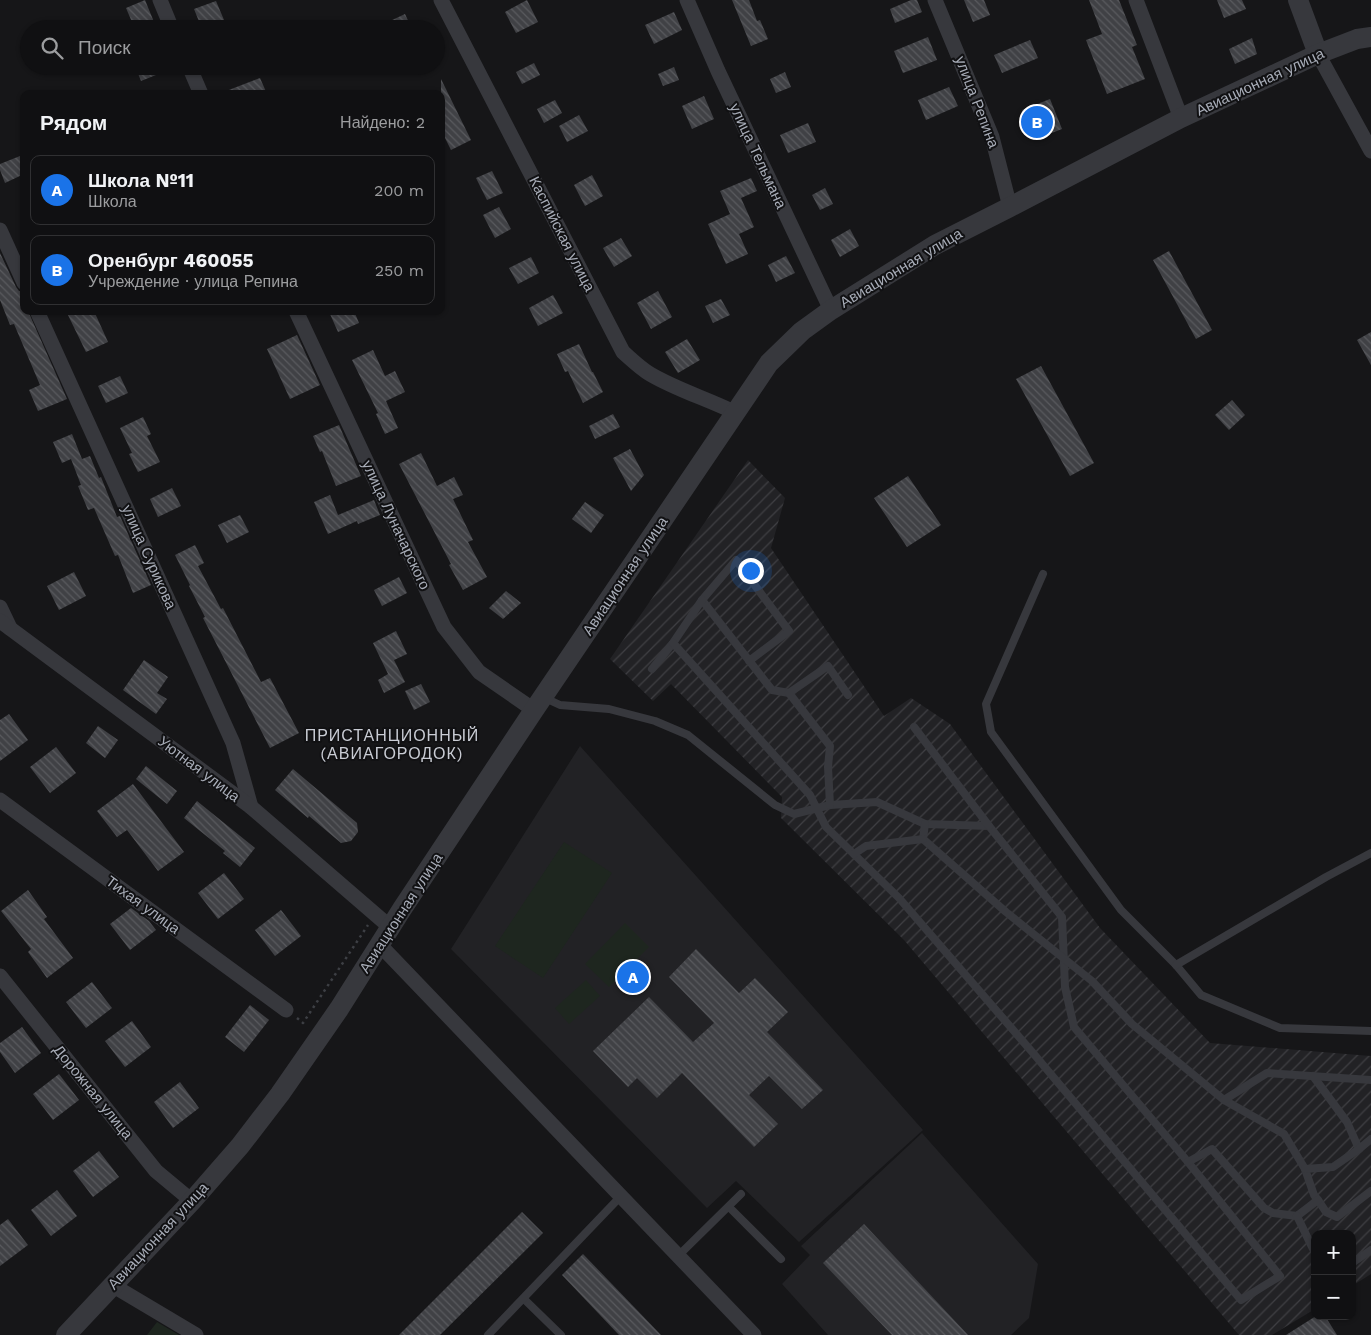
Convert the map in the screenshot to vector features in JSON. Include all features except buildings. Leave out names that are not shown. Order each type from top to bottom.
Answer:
[{"type":"street","points":[[160,0],[168,20]]},
{"type":"street","name":"Каспийская улица","points":[[441,0],[623,352],[648,373],[677,388],[717,403],[736,413]]},
{"type":"street","name":"улица Тельмана","points":[[687,0],[718,71],[831,310]]},
{"type":"street","name":"улица Репина","points":[[935,0],[992,137],[1010,207]]},
{"type":"street","points":[[1136,0],[1181,118]]},
{"type":"street","points":[[1298,0],[1318,54],[1371,151]]},
{"type":"street","name":"Авиационная улица","points":[[66,1335],[192,1201],[240,1146],[280,1094],[340,1009],[390,927],[769,364],[802,331],[831,310],[935,244],[1181,118],[1318,54],[1357,38],[1371,37]]},
{"type":"street","points":[[193,75],[198,90]]},
{"type":"street","points":[[0,230],[20,274]]},
{"type":"street","name":"улица Сурикова","points":[[39,315],[233,743],[251,807]]},
{"type":"street","name":"улица Луначарского","points":[[298,315],[444,627],[479,672],[539,703]]},
{"type":"street","points":[[0,607],[5,625]]},
{"type":"street","name":"Уютная улица","points":[[5,625],[251,807],[390,927]]},
{"type":"street","name":"Тихая улица","points":[[0,800],[286,1010]]},
{"type":"street","points":[[379,944],[754,1335]]},
{"type":"street","name":"Дорожная улица","points":[[0,976],[156,1171],[192,1201]]},
{"type":"street","points":[[112,1286],[196,1335]]},
{"type":"lane","points":[[652,669],[673,643],[702,600],[736,560],[789,630],[749,661]]},
{"type":"lane","points":[[1043,574],[986,704],[991,732],[1121,910],[1176,965],[1201,995],[1280,1028],[1371,1031]]},
{"type":"lane","points":[[702,600],[772,690],[789,693],[830,746],[828,766],[830,805]]},
{"type":"lane","points":[[673,643],[810,795],[826,828],[899,898],[1040,1060],[1241,1300],[1280,1276],[1188,1162],[1074,1027],[1065,987],[1062,918],[989,826],[914,726]]},
{"type":"lane","points":[[789,693],[828,666],[848,695]]},
{"type":"lane","points":[[539,703],[609,709],[656,720],[688,735],[775,805],[794,814],[830,805],[877,802],[925,824],[989,826]]},
{"type":"lane","points":[[923,839],[925,824]]},
{"type":"lane","points":[[854,854],[866,846],[923,839],[1006,912],[1092,981],[1132,1024],[1224,1100],[1284,1134],[1305,1169],[1314,1195],[1326,1212],[1337,1217],[1371,1191]]},
{"type":"lane","points":[[1176,965],[1326,877],[1371,853]]},
{"type":"lane","points":[[1224,1100],[1267,1074],[1371,1080]]},
{"type":"lane","points":[[1313,1076],[1347,1122],[1359,1149]]},
{"type":"lane","points":[[1305,1169],[1333,1167],[1371,1138]]},
{"type":"lane","points":[[1188,1162],[1212,1149],[1264,1208],[1273,1213],[1297,1216],[1318,1200]]},
{"type":"lane","points":[[678,1256],[741,1194]]},
{"type":"lane","points":[[488,1335],[621,1196]]},
{"type":"lane","points":[[729,1207],[781,1259]]},
{"type":"lane","points":[[1297,1216],[1311,1242]]},
{"type":"lane","points":[[1356,1260],[1371,1250]]},
{"type":"lane","points":[[524,1299],[560,1335]]},
{"type":"path","points":[[286,1010],[303,1022],[375,914]]},
{"type":"shaded area","points":[[748,460],[785,498],[771,548],[884,716],[911,698],[950,724],[1100,928],[1210,1043],[1371,1056],[1371,1274],[1356,1283],[1356,1230],[1311,1230],[1311,1311],[1272,1335],[1239,1335],[904,940],[781,818],[782,797],[671,684],[653,701],[610,659]]},
{"type":"shaded area","points":[[580,746],[923,1130],[799,1242],[736,1181],[707,1208],[451,949]]},
{"type":"shaded area","points":[[564,842],[612,873],[543,978],[495,946]]},
{"type":"shaded area","points":[[625,923],[649,947],[609,987],[585,964]]},
{"type":"shaded area","points":[[586,980],[600,996],[569,1024],[555,1008]]},
{"type":"shaded area","points":[[922,1133],[1038,1264],[1029,1318],[1011,1335],[828,1335],[782,1284],[810,1255],[801,1246]]},
{"type":"shaded area","points":[[157,1322],[179,1335],[147,1335]]},
{"type":"place","name":"Оренбург 460055","points":[[1037,122]]},
{"type":"place","name":"Школа №11","points":[[633,977]]},
{"type":"district","name":"ПРИСТАНЦИОННЫЙ (АВИАГОРОДОК)","points":[[392,744]]}]
